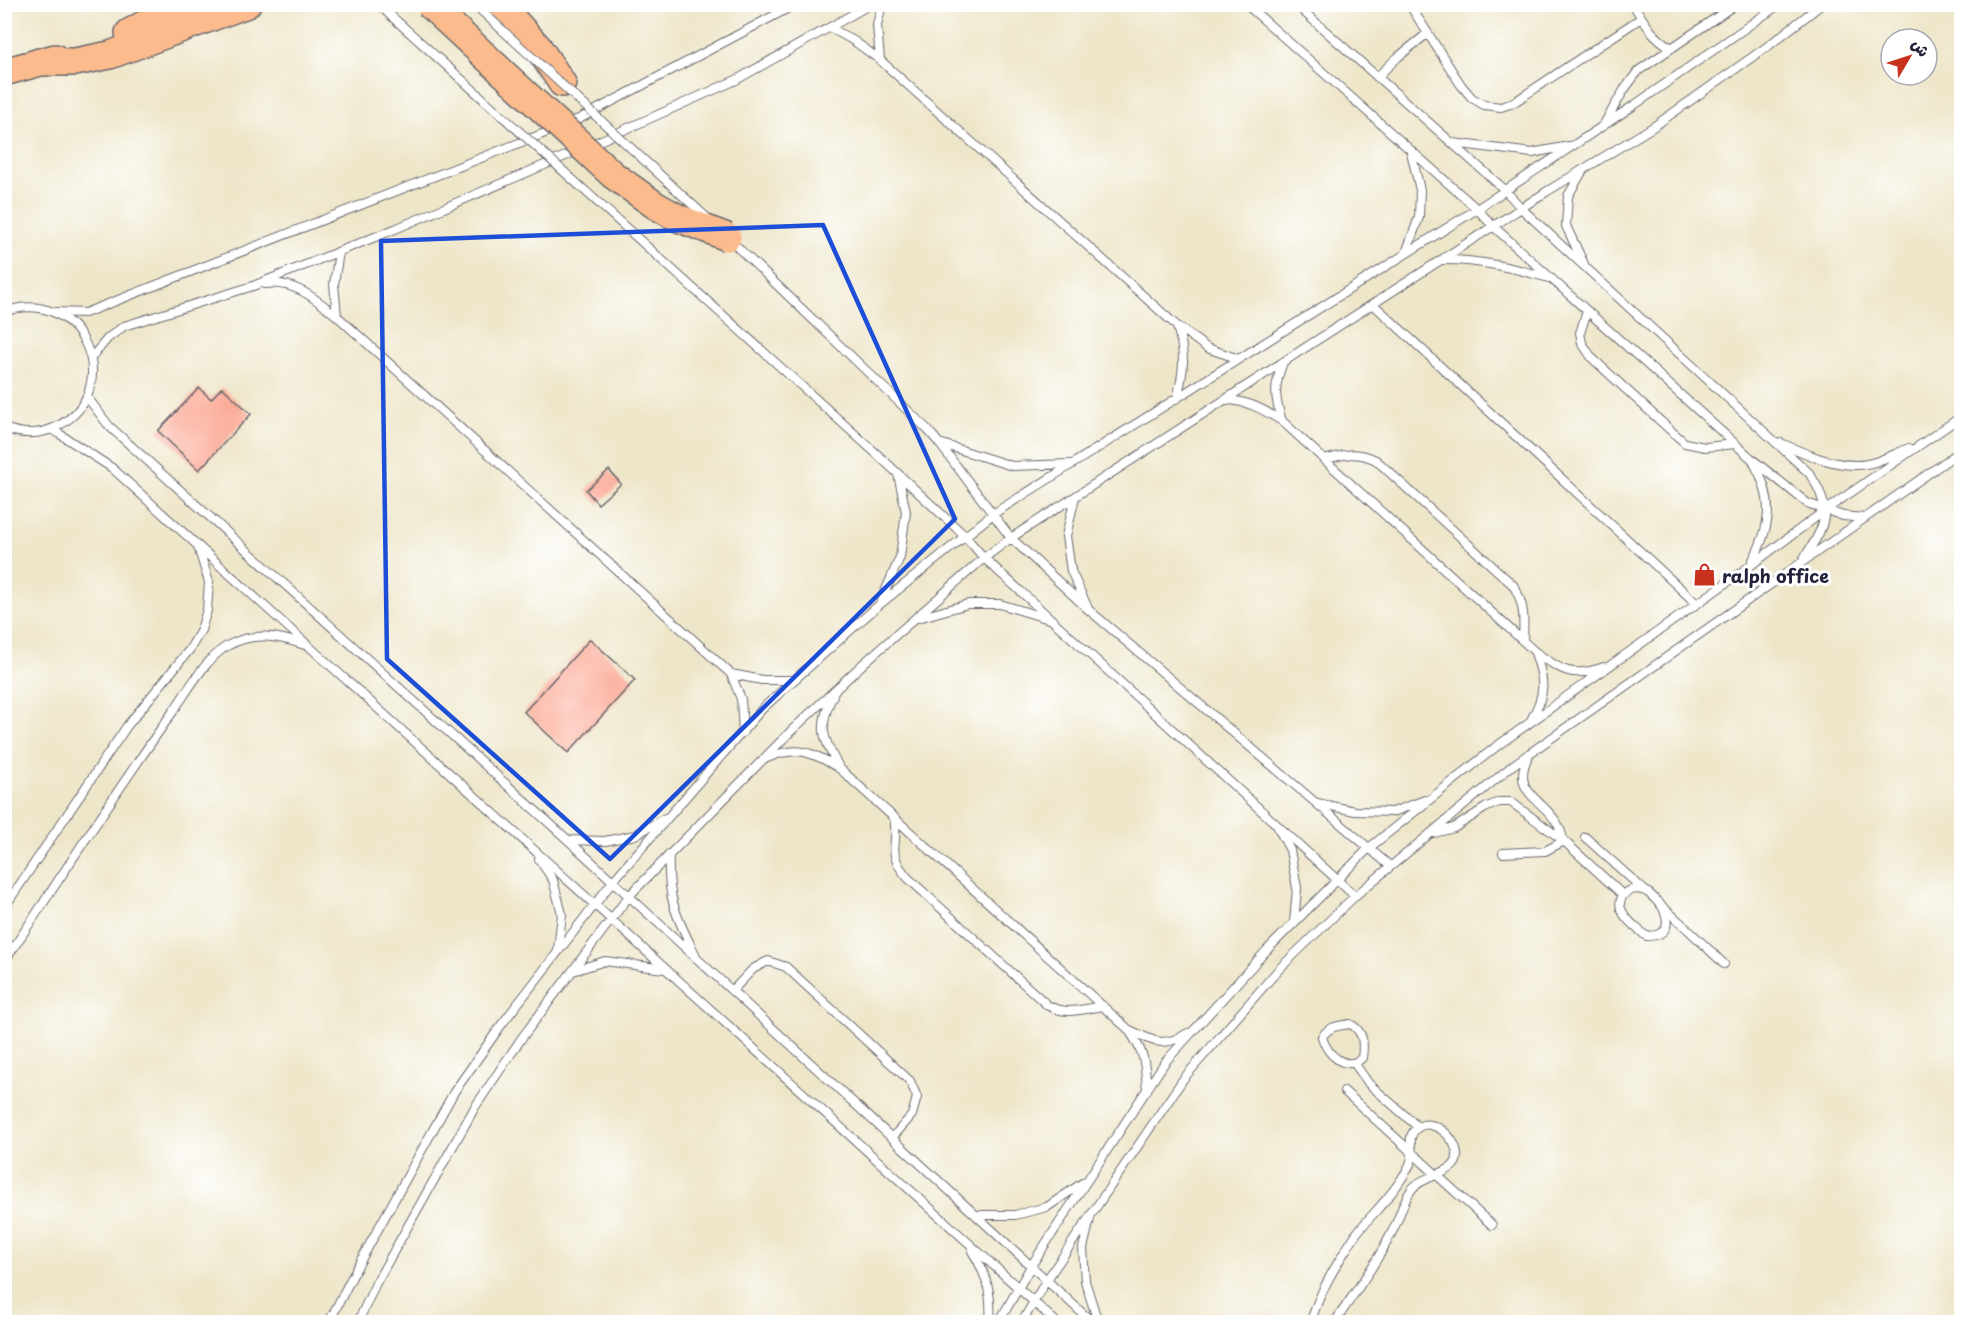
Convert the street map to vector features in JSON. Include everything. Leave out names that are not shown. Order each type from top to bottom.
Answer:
[{"type":"highway","points":[[4,72],[103,43],[180,4]]},
{"type":"highway","points":[[39,62],[75,62],[110,55],[247,4]]},
{"type":"highway","points":[[429,4],[633,191],[670,213],[727,237]]},
{"type":"highway","points":[[499,4],[531,39],[562,83]]},
{"type":"lane","points":[[378,4],[898,472],[984,558],[1355,896]]},
{"type":"lane","points":[[474,4],[727,237],[927,429],[1011,538],[1089,610],[1390,866]]},
{"type":"lane","points":[[4,312],[17,307],[37,306],[56,312],[85,313],[579,119],[796,4]]},
{"type":"lane","points":[[91,358],[108,338],[124,326],[253,286],[535,170],[736,80],[871,4]]},
{"type":"lane","points":[[880,60],[877,25],[882,4]]},
{"type":"lane","points":[[1246,4],[1477,209],[1752,459],[1807,503],[1843,516],[1864,518]]},
{"type":"lane","points":[[1295,4],[1505,190],[1521,209],[1809,473],[1820,489],[1827,509],[1820,530],[1800,563]]},
{"type":"lane","points":[[1409,4],[1461,85],[1472,98],[1484,105],[1501,107],[1513,103],[1641,18]]},
{"type":"lane","points":[[1633,4],[1647,28],[1661,42],[1672,48]]},
{"type":"lane","points":[[1603,126],[1638,71],[1736,4]]},
{"type":"lane","points":[[329,1323],[356,1269],[454,1092],[502,1024],[612,881],[762,709],[880,604],[993,514],[1477,209],[1603,126],[1780,4]]},
{"type":"lane","points":[[358,1323],[376,1283],[475,1107],[521,1040],[611,920],[669,854],[835,690],[984,558],[1011,538],[1494,226],[1653,127],[1768,46],[1822,4]]},
{"type":"lane","points":[[831,28],[880,60],[1177,326],[1207,348],[1239,359]]},
{"type":"lane","points":[[1377,77],[1428,33]]},
{"type":"lane","points":[[1452,143],[1532,153],[1573,146]]},
{"type":"lane","points":[[1405,254],[1419,217],[1420,190],[1411,150]]},
{"type":"lane","points":[[1584,169],[1568,196],[1566,226],[1586,268]]},
{"type":"lane","points":[[336,316],[334,284],[339,252]]},
{"type":"lane","points":[[1442,260],[1470,260],[1507,266],[1552,279]]},
{"type":"lane","points":[[253,286],[271,283],[287,285],[305,292],[336,316],[731,674],[741,699],[742,732]]},
{"type":"lane","points":[[1374,304],[1697,604]]},
{"type":"lane","points":[[1587,311],[1580,333],[1582,343],[1592,358],[1669,429],[1685,443],[1705,447],[1736,444]]},
{"type":"lane","points":[[4,428],[21,433],[37,433],[52,429],[66,422],[78,411],[87,397],[92,378],[91,358],[84,339],[72,323],[56,312]]},
{"type":"lane","points":[[1177,326],[1184,347],[1182,376],[1177,398]]},
{"type":"lane","points":[[1282,421],[1276,403],[1275,384],[1283,362]]},
{"type":"lane","points":[[87,397],[109,426],[630,896],[1092,1323]]},
{"type":"lane","points":[[1224,400],[1242,400],[1282,421],[1534,651],[1555,666],[1572,673],[1587,673],[1612,664]]},
{"type":"lane","points":[[999,1323],[1031,1266],[1165,1062],[1294,924],[1370,848],[1497,746],[1827,509],[1962,416]]},
{"type":"lane","points":[[52,429],[112,468],[1056,1323]]},
{"type":"lane","points":[[1773,439],[1813,457],[1856,465],[1880,460],[1924,442]]},
{"type":"lane","points":[[939,442],[1012,466],[1072,464]]},
{"type":"lane","points":[[1022,1323],[1046,1281],[1184,1078],[1279,969],[1355,896],[1530,753],[1962,450]]},
{"type":"lane","points":[[1324,460],[1346,454],[1364,454],[1376,460],[1428,507],[1513,585],[1520,596],[1524,610],[1523,641]]},
{"type":"lane","points":[[1750,566],[1768,527],[1768,502],[1764,481],[1752,459]]},
{"type":"lane","points":[[880,604],[900,556],[906,512],[898,472]]},
{"type":"lane","points":[[1075,497],[1066,536],[1071,571],[1089,610]]},
{"type":"lane","points":[[4,908],[127,726],[190,649],[201,630],[207,610],[209,582],[198,545]]},
{"type":"lane","points":[[914,620],[968,604],[1000,604],[1053,620]]},
{"type":"lane","points":[[4,963],[151,743],[206,666],[226,646],[255,635],[280,637],[308,646]]},
{"type":"lane","points":[[1529,723],[1539,706],[1543,691],[1542,671],[1534,651]]},
{"type":"lane","points":[[731,674],[762,680],[794,680]]},
{"type":"lane","points":[[835,690],[825,711],[822,726],[826,744],[839,768]]},
{"type":"lane","points":[[762,760],[781,752],[800,750],[814,753],[839,768],[1128,1029],[1141,1048],[1147,1090]]},
{"type":"lane","points":[[1530,753],[1523,767],[1522,778],[1525,788],[1558,824],[1564,841]]},
{"type":"lane","points":[[1316,803],[1355,811],[1393,812],[1432,798]]},
{"type":"lane","points":[[1429,834],[1454,828],[1499,802],[1511,802],[1564,841],[1623,895]]},
{"type":"lane","points":[[568,840],[605,841],[635,835],[671,814]]},
{"type":"lane","points":[[894,817],[897,831],[894,856],[897,866],[1038,997],[1059,1011],[1077,1011],[1103,1006]]},
{"type":"lane","points":[[1274,821],[1290,850],[1297,888],[1294,924]]},
{"type":"lane","points":[[1585,837],[1724,964]]},
{"type":"lane","points":[[1503,853],[1545,850],[1564,841]]},
{"type":"lane","points":[[531,848],[554,880],[562,914],[558,951]]},
{"type":"lane","points":[[669,854],[668,880],[675,914],[697,958]]},
{"type":"lane","points":[[1647,892],[1638,888],[1629,890],[1620,902],[1622,913],[1646,936],[1656,936],[1667,925],[1667,917],[1662,906]]},
{"type":"lane","points":[[572,972],[605,961],[666,969]]},
{"type":"lane","points":[[732,991],[753,969],[768,961],[786,967],[822,999],[910,1081],[917,1097],[912,1115],[892,1138]]},
{"type":"lane","points":[[1350,1024],[1357,1028],[1362,1035],[1364,1049],[1362,1058],[1356,1064],[1347,1064],[1338,1060],[1324,1046],[1322,1037],[1326,1030],[1350,1024]]},
{"type":"lane","points":[[1128,1029],[1150,1040],[1164,1042],[1174,1041],[1194,1030]]},
{"type":"lane","points":[[1356,1064],[1369,1084],[1418,1127]]},
{"type":"lane","points":[[1344,1091],[1492,1225]]},
{"type":"lane","points":[[1310,1323],[1329,1277],[1355,1236],[1409,1167],[1412,1154],[1410,1143],[1412,1133],[1418,1127],[1432,1125],[1453,1140],[1458,1153],[1456,1163],[1449,1170],[1419,1180],[1410,1191],[1393,1230],[1335,1323]]},
{"type":"lane","points":[[976,1215],[1015,1215],[1047,1207],[1088,1180]]},
{"type":"lane","points":[[1091,1215],[1083,1248],[1084,1281],[1098,1323]]},
{"type":"lane","points":[[967,1242],[985,1271],[991,1306],[990,1323]]},
{"type":"highlighted area","points":[[823,225],[955,519],[610,859],[387,659],[381,241]]},
{"type":"building","points":[[222,387],[251,414],[199,470],[158,431],[199,388],[211,399]]},
{"type":"building","points":[[609,470],[621,484],[598,504],[586,490]]},
{"type":"building","points":[[590,639],[635,680],[568,753],[524,712]]},
{"type":"place","name":"ralph office","points":[[1704,575]]}]
